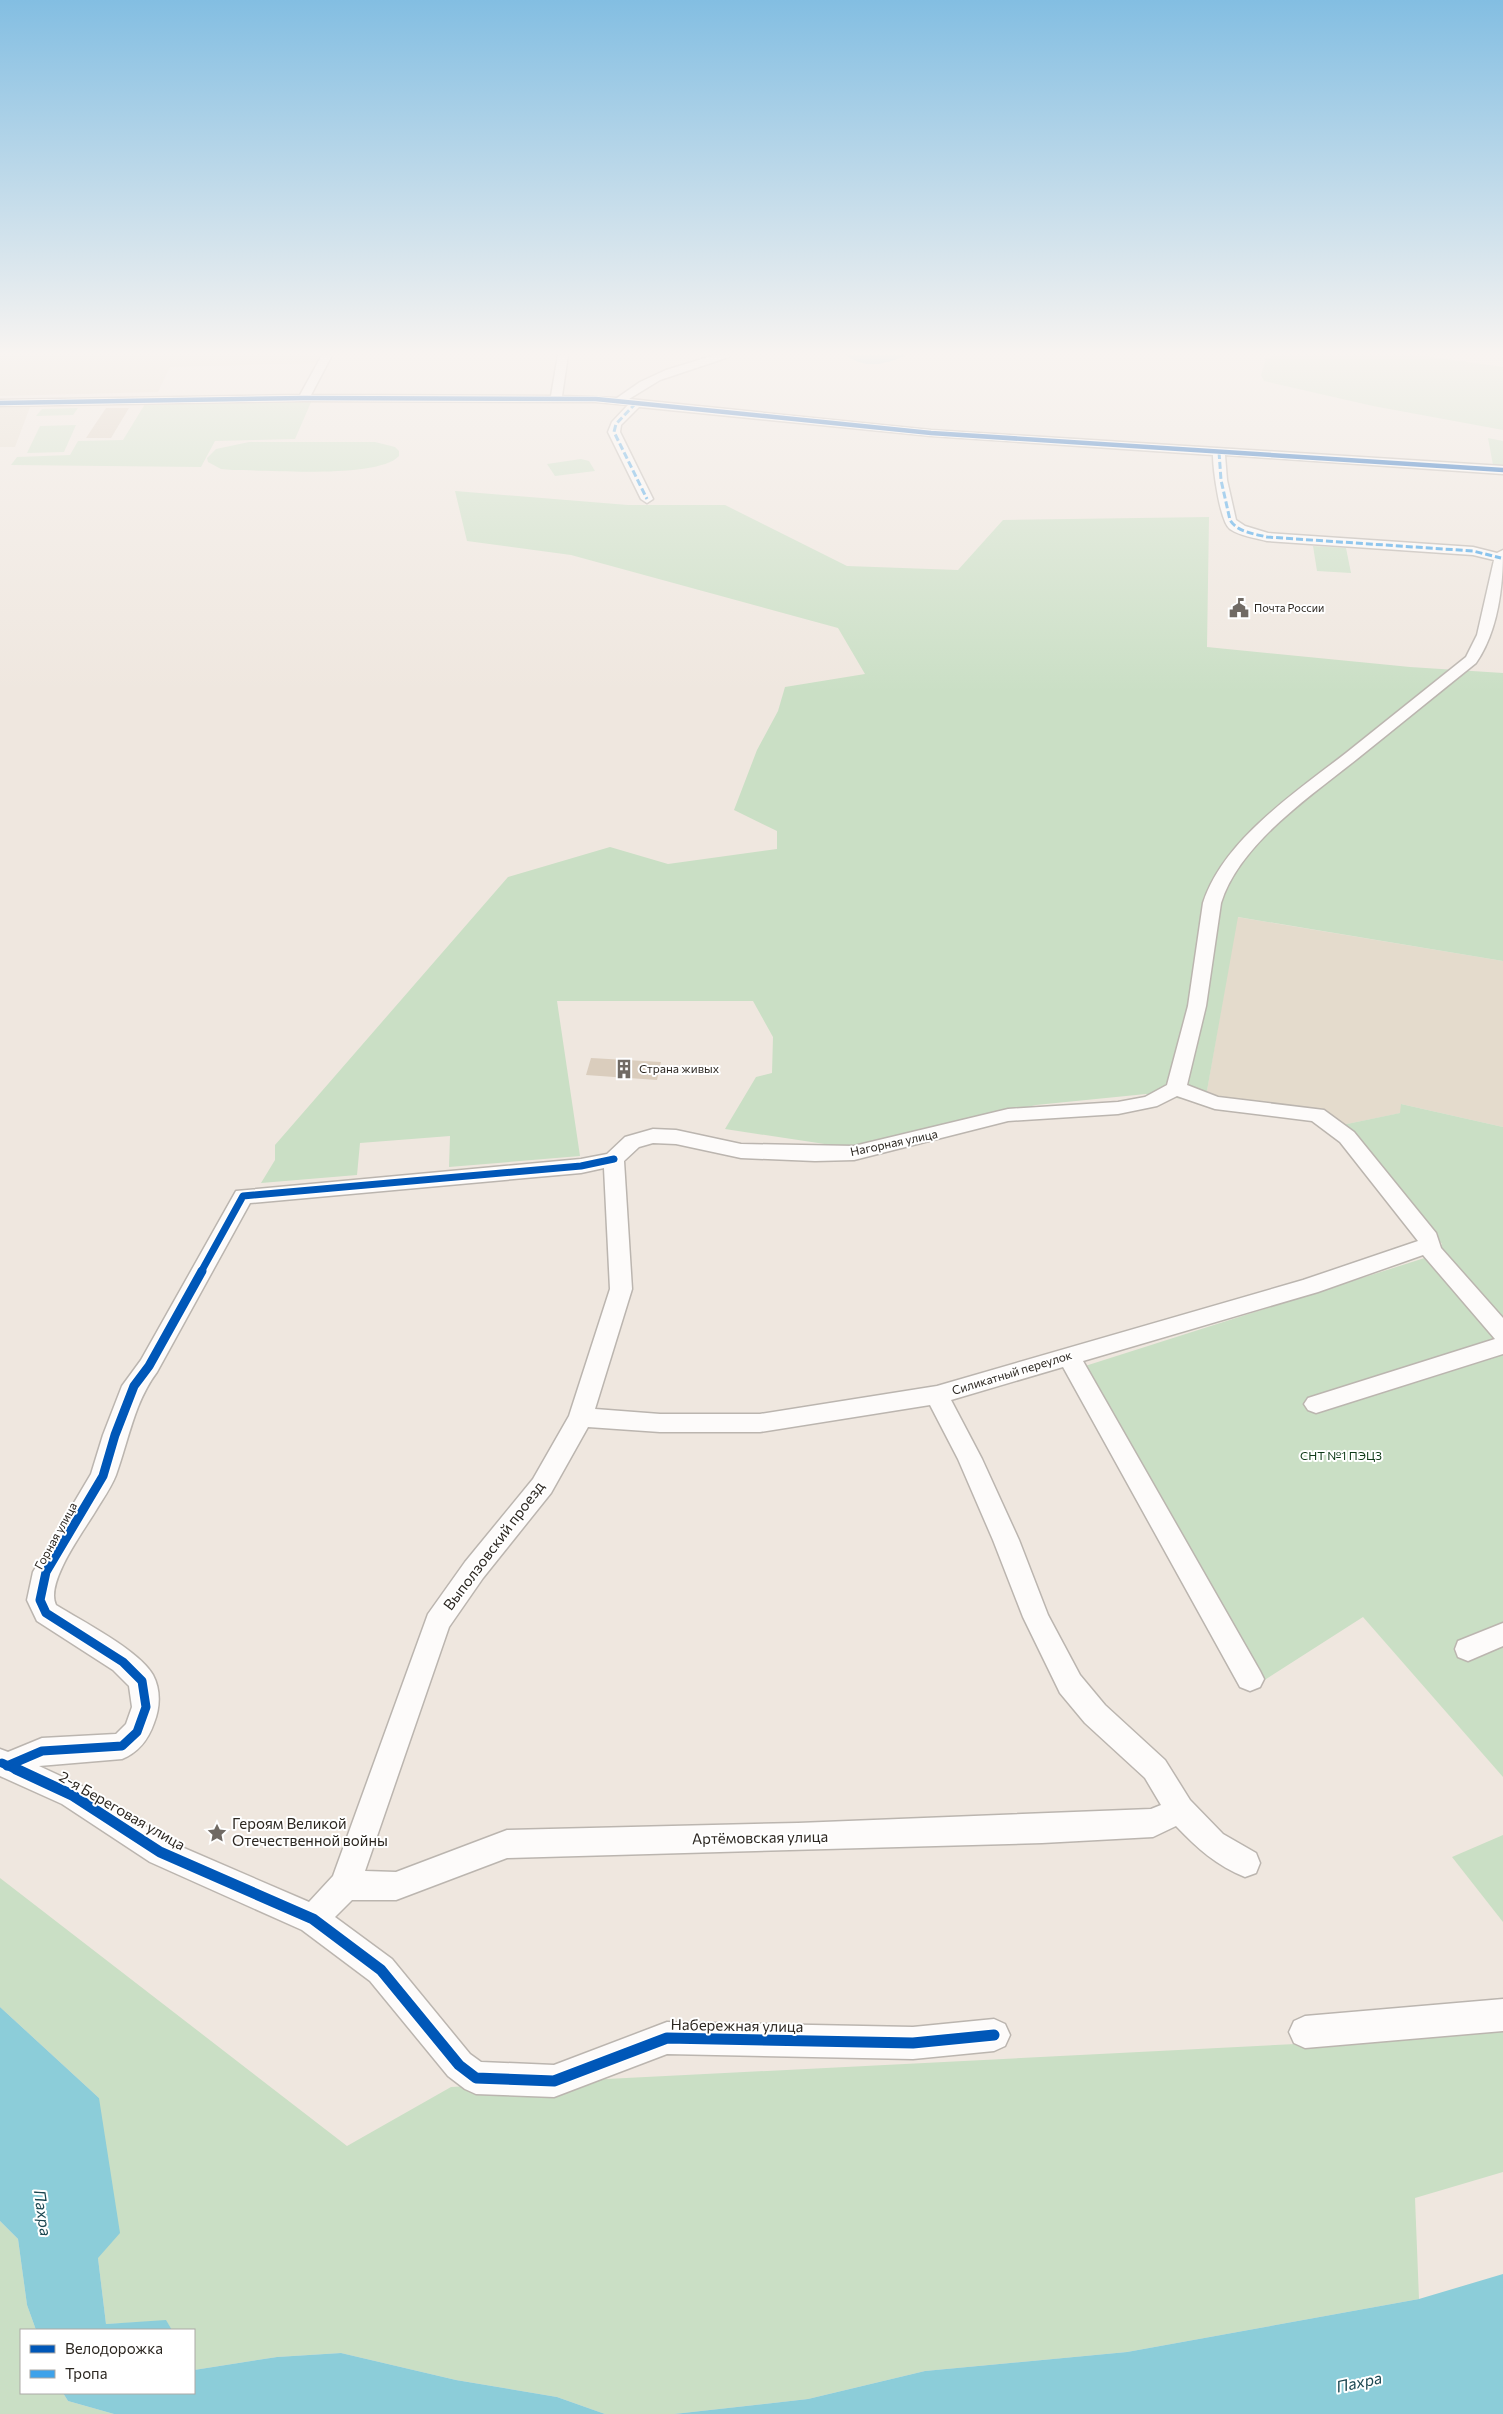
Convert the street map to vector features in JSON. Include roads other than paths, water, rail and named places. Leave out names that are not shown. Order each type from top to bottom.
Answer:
[{"type":"street","points":[[632,468],[647,499]]},
{"type":"street","points":[[1220,468],[1222,490],[1228,507],[1228,517],[1234,526],[1267,537],[1473,551],[1502,556],[1489,617],[1478,651],[1471,660],[1268,822],[1227,870],[1217,887],[1212,903],[1197,1006],[1176,1088],[1215,1103],[1317,1115],[1347,1137],[1428,1238],[1428,1245],[1503,1333]]},
{"type":"street","points":[[1466,468],[1503,470]]},
{"type":"street","name":"Нагорная улица","points":[[614,1159],[632,1142],[653,1136],[676,1137],[740,1151],[815,1154],[854,1153],[944,1132],[1008,1114],[1118,1108],[1150,1102],[1176,1088]]},
{"type":"street","name":"Горная улица","points":[[3,1764],[42,1751],[122,1746],[137,1732],[146,1707],[142,1681],[123,1662],[46,1613],[40,1600],[46,1572],[103,1476],[115,1435],[134,1386],[149,1366],[243,1196],[571,1166],[614,1159]]},
{"type":"street","name":"Выползовский проезд","points":[[313,1919],[345,1885],[437,1622],[474,1570],[542,1486],[581,1417],[621,1290],[614,1159]]},
{"type":"street","name":"Силикатный переулок","points":[[581,1417],[660,1423],[760,1423],[937,1395],[1310,1286],[1428,1245]]},
{"type":"street","points":[[1316,1404],[1503,1345]]},
{"type":"street","points":[[1068,1356],[1250,1679]]},
{"type":"street","points":[[937,1395],[970,1459],[1006,1540],[1036,1617],[1070,1684],[1095,1714],[1156,1769],[1180,1810],[1213,1844],[1245,1864]]},
{"type":"street","points":[[1468,1649],[1503,1634]]},
{"type":"street","name":"2-я Береговая улица","points":[[3,1764],[72,1795],[160,1852],[313,1919]]},
{"type":"street","name":"Артёмовская улица","points":[[345,1885],[396,1886],[507,1844],[1042,1829],[1153,1823],[1180,1810]]},
{"type":"street","name":"Набережная улица","points":[[313,1919],[381,1970],[459,2065],[476,2078],[554,2081],[667,2038],[913,2043],[994,2036]]},
{"type":"street","points":[[1305,2032],[1503,2015]]},
{"type":"water","name":"Пахра","points":[[0,2007],[99,2098],[120,2233],[98,2258],[106,2324],[166,2320],[171,2329],[36,2329],[27,2305],[18,2239],[0,2221]]},
{"type":"water","name":"Пахра","points":[[1503,2274],[1503,2414],[674,2414],[808,2399],[925,2371],[1127,2352],[1419,2299]]},
{"type":"water","points":[[341,2353],[456,2380],[557,2397],[605,2414],[114,2414],[68,2401],[64,2394],[195,2394],[195,2370],[277,2357]]},
{"type":"place","name":"Почта России","points":[[1239,608]]},
{"type":"place","name":"Страна живых","points":[[624,1069]]},
{"type":"place","name":"Героям Великой Отечественной войны","points":[[217,1833]]},
{"type":"park label","name":"СНТ №1 ПЭЦЗ","points":[[1341,1456]]}]
